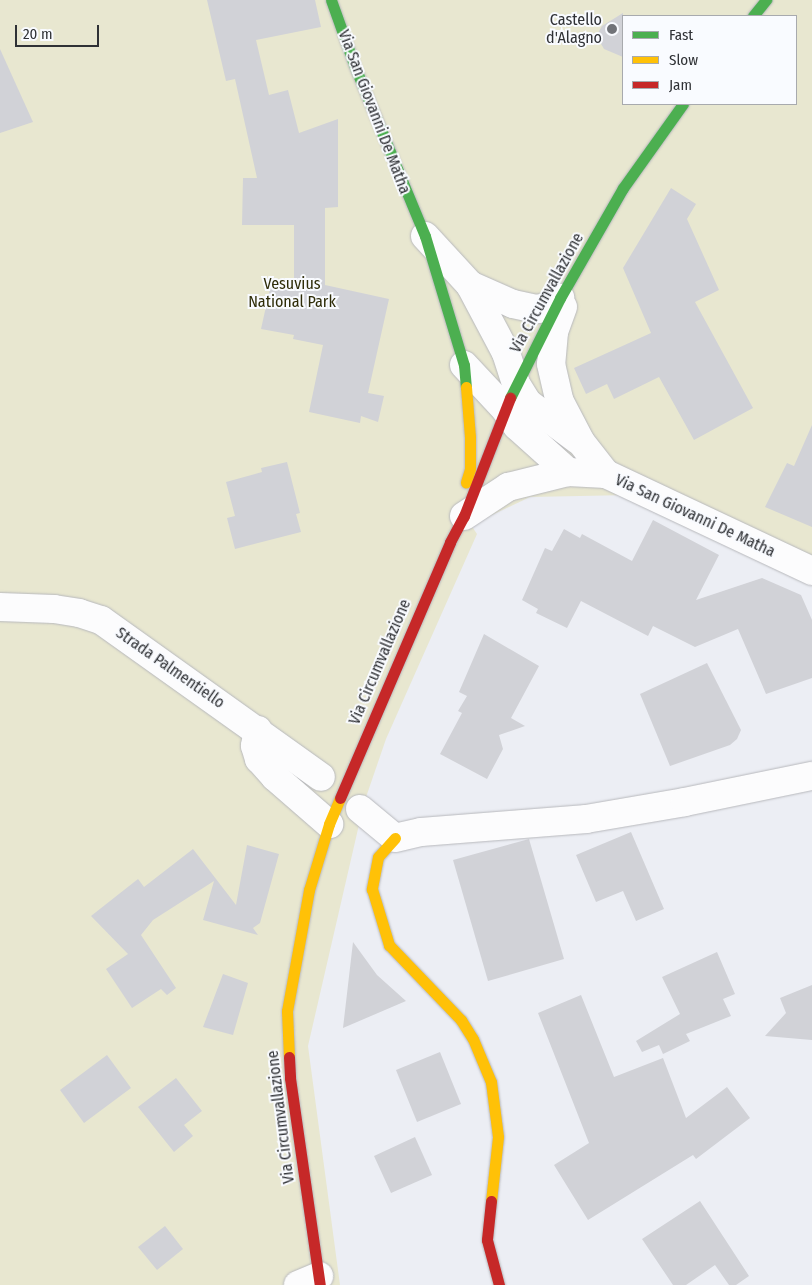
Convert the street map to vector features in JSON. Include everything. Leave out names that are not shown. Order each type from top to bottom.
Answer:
[{"type":"main road","name":"Via San Giovanni De Matha","points":[[332,0],[355,67],[421,230],[464,365],[470,436],[470,468],[450,542]]},
{"type":"main road","points":[[754,15],[766,0]]},
{"type":"main road","name":"Via Circumvallazione","points":[[313,1282],[290,1078],[288,1011],[309,890],[329,824],[450,542],[464,516],[516,384],[566,289],[623,188],[682,105]]},
{"type":"main road","points":[[395,838],[378,858],[372,889],[389,945],[461,1020],[474,1039],[491,1082],[498,1136],[487,1240],[500,1285]]},
{"type":"street","points":[[421,230],[470,285],[506,353],[516,384],[528,403],[581,442]]},
{"type":"street","points":[[470,285],[513,304],[537,309],[549,306],[566,289]]},
{"type":"street","name":"Via San Giovanni De Matha","points":[[566,289],[554,332],[551,364],[560,400],[581,442],[606,474],[812,571]]},
{"type":"street","points":[[464,365],[505,409],[516,426],[568,472]]},
{"type":"street","points":[[464,516],[508,487],[568,472],[606,474]]},
{"type":"street","name":"Strada Palmentiello","points":[[0,607],[54,609],[79,613],[101,620],[258,730],[321,777]]},
{"type":"street","points":[[258,730],[255,746],[258,759],[275,777],[329,824]]},
{"type":"street","points":[[360,809],[395,838],[421,832],[586,819],[685,802],[812,776]]},
{"type":"green space","name":"Vesuvius National Park","points":[[0,0],[812,0],[812,585],[630,495],[530,497],[471,525],[477,534],[386,739],[364,803],[308,1046],[340,1285],[0,1285]]},
{"type":"building","points":[[207,0],[315,0],[321,27],[256,40],[269,95],[288,90],[299,133],[338,119],[338,207],[325,208],[325,285],[389,299],[368,393],[384,396],[378,422],[361,416],[360,423],[309,412],[323,345],[293,339],[294,335],[261,329],[271,284],[294,289],[294,225],[242,225],[243,178],[257,178],[235,79],[226,81]]},
{"type":"building","points":[[623,13],[622,57],[604,49],[598,33],[602,26]]},
{"type":"building","points":[[0,49],[33,122],[0,133]]},
{"type":"building","points":[[671,188],[696,204],[687,219],[719,290],[695,302],[753,408],[694,440],[659,377],[614,399],[607,384],[586,394],[574,368],[651,333],[623,268]]},
{"type":"building","points":[[812,425],[812,527],[765,507],[787,463],[794,466]]},
{"type":"building","points":[[287,462],[300,513],[296,514],[301,532],[235,549],[227,518],[235,516],[226,482],[262,472],[261,468]]},
{"type":"building","points":[[653,520],[719,555],[696,600],[762,578],[801,595],[812,620],[812,678],[766,694],[738,629],[695,647],[653,626],[648,636],[581,601],[567,628],[536,613],[538,609],[522,600],[545,548],[552,551],[564,529],[580,538],[582,534],[632,561]]},
{"type":"building","points":[[484,634],[539,666],[511,718],[525,726],[499,735],[503,749],[487,779],[440,754],[462,713],[458,711],[467,696],[459,692]]},
{"type":"building","points":[[707,663],[741,730],[737,739],[730,745],[670,766],[640,694]]},
{"type":"building","points":[[631,832],[664,909],[636,921],[623,891],[596,902],[576,855]]},
{"type":"building","points":[[529,839],[564,959],[488,981],[453,860]]},
{"type":"building","points":[[247,845],[279,854],[260,923],[253,928],[258,935],[203,920],[214,881],[153,920],[141,935],[176,988],[167,995],[161,989],[132,1008],[106,969],[128,954],[91,916],[138,879],[144,887],[193,849],[236,905]]},
{"type":"building","points":[[353,942],[377,975],[406,1001],[343,1028]]},
{"type":"building","points":[[717,952],[735,994],[723,999],[731,1016],[686,1034],[690,1041],[663,1054],[659,1045],[642,1052],[636,1041],[680,1014],[662,977]]},
{"type":"building","points":[[223,974],[248,983],[233,1035],[203,1027]]},
{"type":"building","points":[[812,985],[812,1040],[765,1036],[786,1013],[780,998]]},
{"type":"building","points":[[581,995],[614,1077],[663,1058],[686,1118],[727,1087],[750,1118],[696,1159],[693,1155],[588,1220],[554,1165],[589,1143],[538,1013]]},
{"type":"building","points":[[440,1052],[461,1104],[417,1122],[396,1070]]},
{"type":"building","points":[[107,1055],[131,1088],[84,1123],[60,1090]]},
{"type":"building","points":[[176,1078],[202,1111],[184,1125],[193,1136],[174,1152],[138,1107]]},
{"type":"building","points":[[415,1137],[432,1175],[391,1193],[374,1156]]},
{"type":"building","points":[[700,1201],[749,1276],[736,1285],[729,1285],[715,1265],[686,1285],[673,1285],[642,1239]]},
{"type":"building","points":[[165,1226],[183,1249],[157,1270],[138,1247]]},
{"type":"traffic: fast","points":[[331,0],[355,67],[425,236],[464,365],[466,387]]},
{"type":"traffic: fast","points":[[754,15],[766,0]]},
{"type":"traffic: fast","points":[[510,398],[560,298],[623,188],[682,105]]},
{"type":"traffic: slow","points":[[466,387],[470,437],[470,469],[466,482]]},
{"type":"traffic: slow","points":[[289,1057],[287,1011],[309,890],[329,824],[340,798]]},
{"type":"traffic: slow","points":[[395,838],[378,857],[372,889],[389,945],[461,1020],[473,1039],[491,1082],[498,1137],[491,1201]]},
{"type":"traffic: jam","points":[[340,798],[450,542],[464,516],[510,398]]},
{"type":"traffic: jam","points":[[289,1057],[290,1078],[320,1285]]},
{"type":"traffic: jam","points":[[491,1201],[487,1240],[499,1285]]},
{"type":"place","name":"Castello d'Alagno","points":[[612,29]]}]
